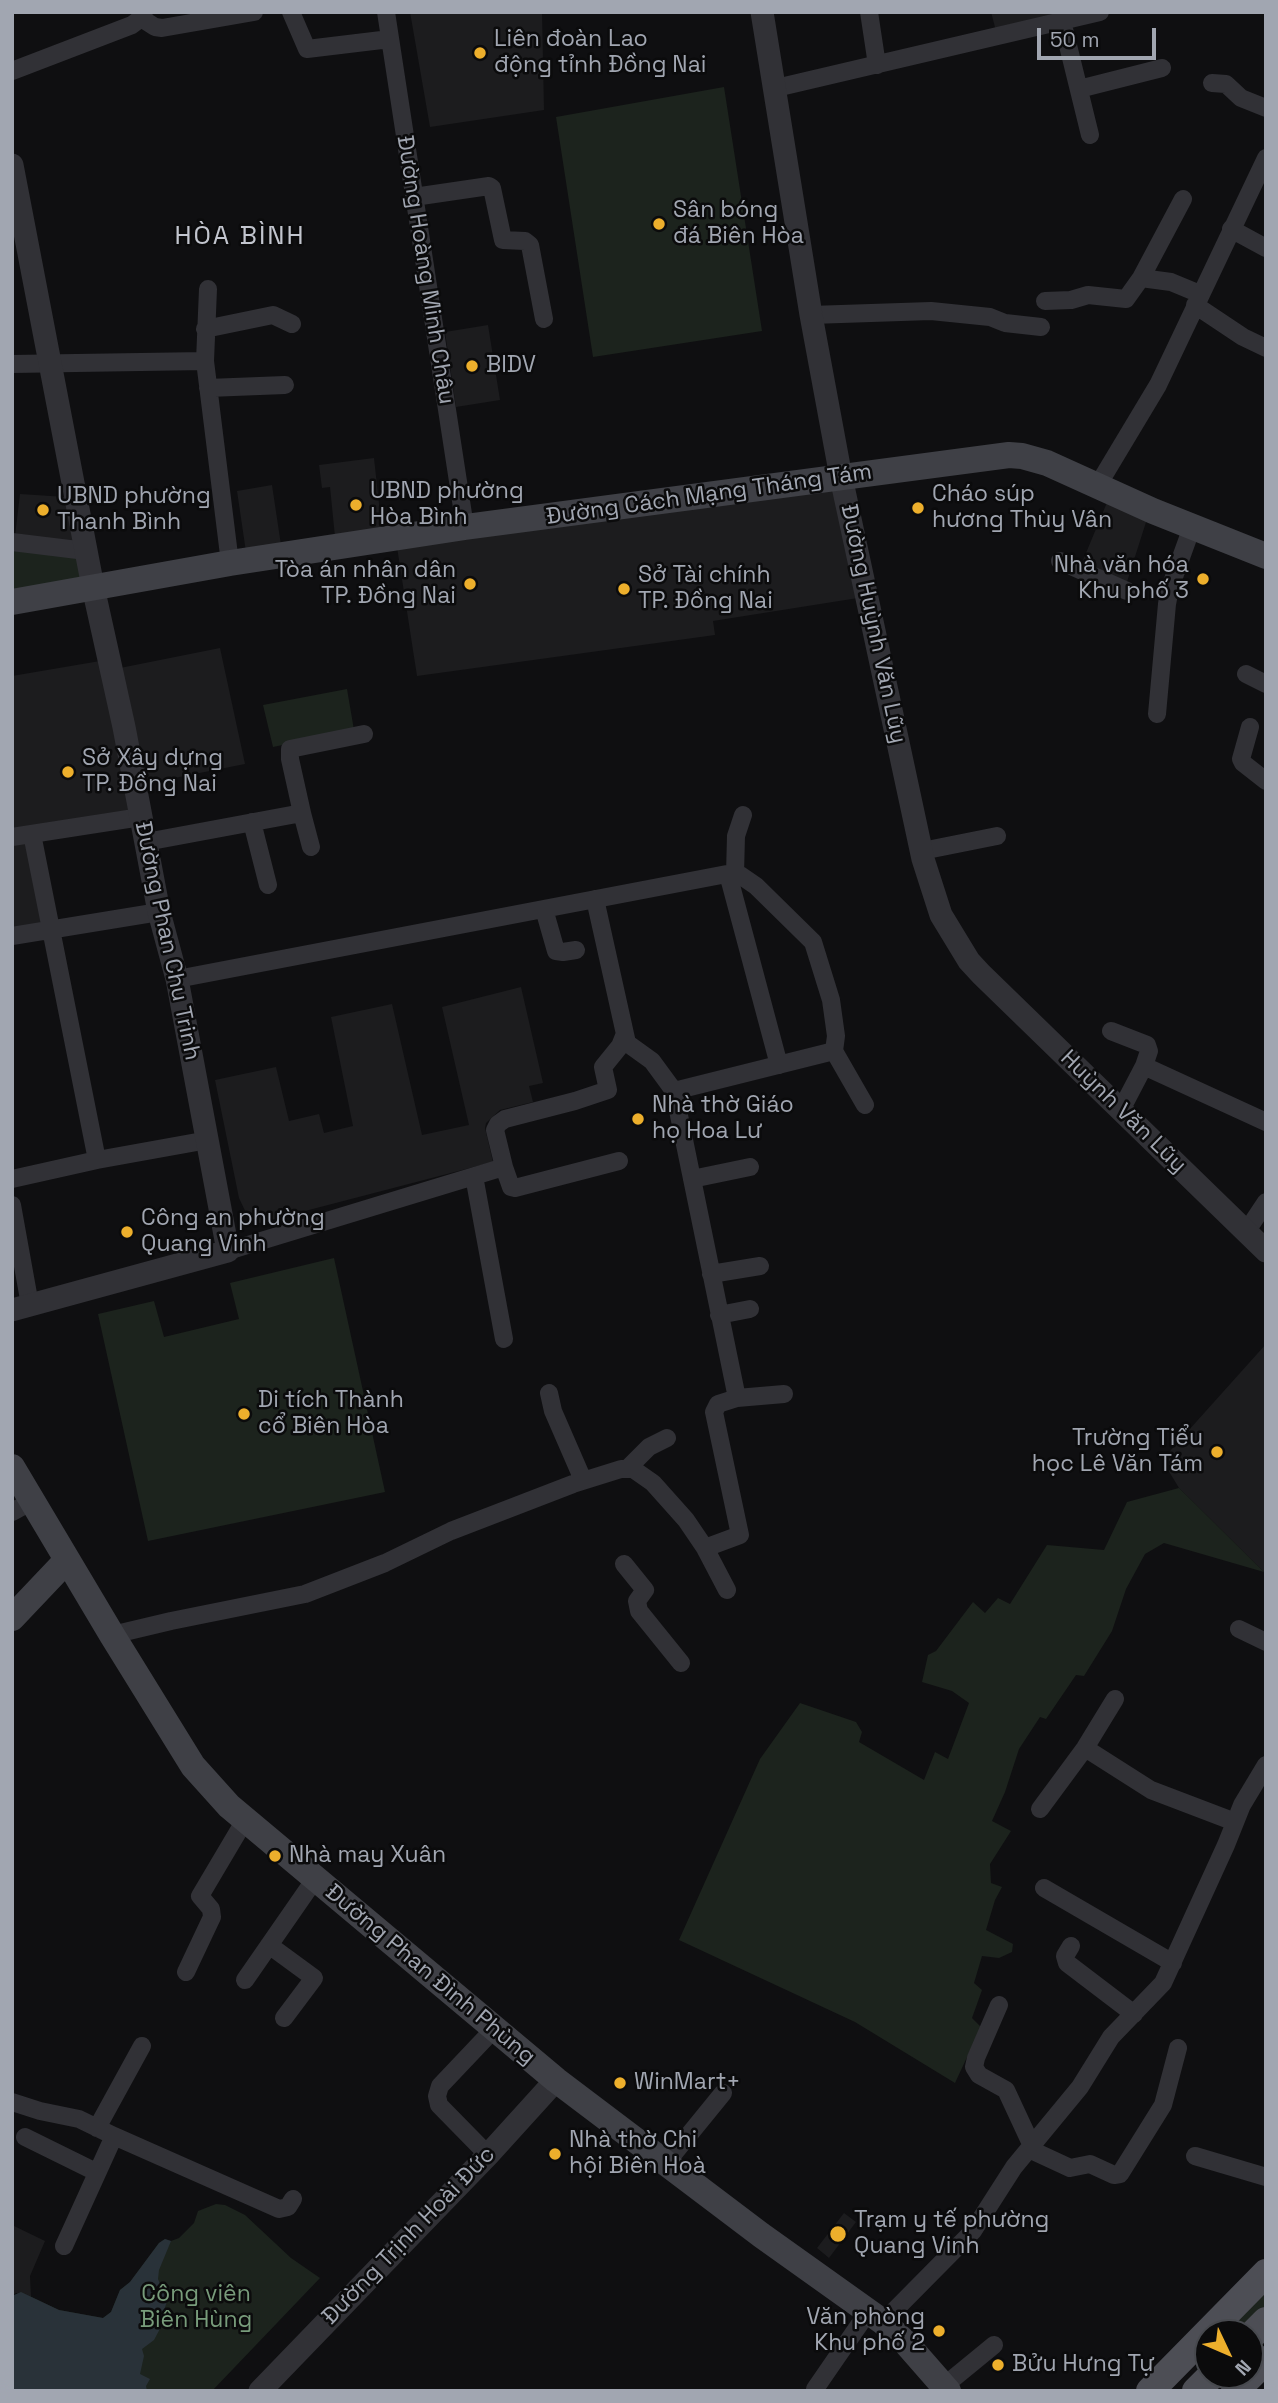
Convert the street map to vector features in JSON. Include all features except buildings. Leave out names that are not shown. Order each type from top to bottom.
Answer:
[{"type":"main road","name":"Đường Cách Mạng Tháng Tám","points":[[12,602],[230,563],[464,527],[1009,455],[1047,463],[1192,527],[1266,556]]},
{"type":"main road","name":"Đường Phan Đình Phùng","points":[[12,1467],[22,1507],[67,1560],[193,1766],[229,1806],[556,2080],[876,2317],[906,2343],[946,2388]]},
{"type":"main road","points":[[12,1618],[67,1560]]},
{"type":"main road","points":[[1150,2391],[1266,2273]]},
{"type":"main road","points":[[1235,2391],[1266,2360]]},
{"type":"street","points":[[12,71],[132,25],[142,15],[155,27],[162,28],[254,12]]},
{"type":"street","points":[[291,12],[307,49],[390,40]]},
{"type":"street","name":"Đường Hoàng Minh Châu","points":[[386,12],[464,527]]},
{"type":"street","name":"Đường Huỳnh Văn Lũy","points":[[762,12],[811,315],[841,477],[922,851],[941,915],[954,939],[981,974]]},
{"type":"street","points":[[869,12],[877,65]]},
{"type":"street","points":[[776,89],[1101,12]]},
{"type":"street","points":[[1062,21],[1090,135]]},
{"type":"street","points":[[1079,89],[1162,68]]},
{"type":"street","points":[[1212,83],[1226,84],[1241,97],[1266,108]]},
{"type":"street","points":[[1098,485],[1152,396],[1266,158]]},
{"type":"street","name":"Đường Phan Chu Trinh","points":[[12,165],[18,222],[51,363],[159,912],[177,979],[228,1251]]},
{"type":"street","points":[[414,197],[489,186],[492,188],[503,240],[525,241],[530,245],[544,319]]},
{"type":"street","points":[[1045,301],[1071,300],[1088,295],[1126,299],[1142,278],[1182,199]]},
{"type":"street","points":[[1231,229],[1266,248]]},
{"type":"street","points":[[1142,278],[1171,282],[1243,337],[1266,348]]},
{"type":"street","points":[[208,289],[205,361],[230,563]]},
{"type":"street","points":[[811,315],[931,311],[990,317],[1005,323],[1041,327]]},
{"type":"street","points":[[205,329],[273,315],[292,324]]},
{"type":"street","points":[[12,364],[205,361]]},
{"type":"street","points":[[208,388],[285,385]]},
{"type":"street","points":[[1157,714],[1167,604],[1192,527]]},
{"type":"street","points":[[12,542],[86,551]]},
{"type":"street","points":[[1060,562],[1127,591]]},
{"type":"street","points":[[1246,674],[1266,684]]},
{"type":"street","points":[[1250,727],[1241,759],[1266,781]]},
{"type":"street","points":[[311,848],[290,760],[290,749],[364,734]]},
{"type":"street","points":[[146,842],[302,813]]},
{"type":"street","points":[[743,815],[736,836],[732,874],[779,1065]]},
{"type":"street","points":[[12,837],[141,817]]},
{"type":"street","points":[[252,822],[268,885]]},
{"type":"street","points":[[32,834],[97,1160]]},
{"type":"street","points":[[922,851],[997,836]]},
{"type":"street","points":[[177,979],[732,874],[756,886],[813,942],[825,973],[835,1020],[834,1051],[864,1105]]},
{"type":"street","points":[[595,899],[624,1036],[632,1048],[652,1061],[674,1091],[737,1398]]},
{"type":"street","points":[[544,909],[556,951],[576,950]]},
{"type":"street","points":[[12,936],[159,912]]},
{"type":"street","name":"Huỳnh Văn Lũy","points":[[981,974],[1266,1251]]},
{"type":"street","points":[[1111,1031],[1147,1045],[1149,1051],[1121,1110]]},
{"type":"street","points":[[619,1161],[519,1188],[511,1187],[495,1130],[505,1118],[608,1090],[603,1067],[620,1046],[624,1036]]},
{"type":"street","points":[[674,1091],[834,1051]]},
{"type":"street","points":[[1144,1066],[1266,1122]]},
{"type":"street","points":[[12,1179],[208,1140]]},
{"type":"street","points":[[12,1205],[21,1307],[228,1251],[504,1167]]},
{"type":"street","points":[[692,1179],[750,1167]]},
{"type":"street","points":[[474,1176],[504,1339]]},
{"type":"street","points":[[1246,1232],[1266,1202]]},
{"type":"street","points":[[711,1274],[761,1265]]},
{"type":"street","points":[[719,1315],[750,1309]]},
{"type":"street","points":[[549,1394],[553,1411],[583,1480]]},
{"type":"street","points":[[705,1548],[740,1535],[714,1412],[718,1404],[737,1398],[784,1394]]},
{"type":"street","points":[[628,1468],[632,1461],[649,1447],[667,1438]]},
{"type":"street","points":[[112,1635],[305,1594],[385,1563],[451,1531],[604,1472],[628,1468],[653,1483],[686,1520],[705,1548],[727,1590]]},
{"type":"street","points":[[624,1564],[645,1590],[637,1601],[639,1611],[681,1663]]},
{"type":"street","points":[[1239,1629],[1266,1642]]},
{"type":"street","points":[[1040,1809],[1085,1748],[1115,1699]]},
{"type":"street","points":[[1085,1748],[1151,1790],[1236,1822]]},
{"type":"street","points":[[816,2389],[876,2317],[973,2231],[1014,2166],[1080,2087],[1111,2038],[1163,1983],[1242,1805],[1266,1765]]},
{"type":"street","points":[[186,1972],[212,1917],[211,1909],[200,1896],[245,1820]]},
{"type":"street","points":[[245,1980],[316,1879]]},
{"type":"street","points":[[1044,1888],[1173,1963]]},
{"type":"street","points":[[269,1945],[314,1978],[284,2018]]},
{"type":"street","points":[[1071,1946],[1065,1956],[1067,1963],[1134,2014]]},
{"type":"street","points":[[999,2005],[974,2067],[979,2076],[1006,2090],[1030,2147],[1070,2168],[1090,2164],[1114,2175],[1120,2174],[1163,2105],[1178,2048]]},
{"type":"street","points":[[488,2155],[439,2105],[437,2096],[440,2086],[494,2028]]},
{"type":"street","points":[[64,2246],[96,2172],[106,2132],[142,2046]]},
{"type":"street","name":"Đường Trịnh Hoài Đức","points":[[260,2391],[488,2155],[556,2080]]},
{"type":"street","points":[[666,2163],[723,2093]]},
{"type":"street","points":[[12,2102],[79,2119],[279,2209],[288,2207],[293,2199]]},
{"type":"street","points":[[25,2137],[96,2172]]},
{"type":"street","points":[[1195,2156],[1266,2177]]},
{"type":"street","points":[[946,2388],[994,2345]]},
{"type":"shaded area","name":"Liên đoàn Lao động tỉnh Đồng Nai","points":[[410,12],[542,12],[544,110],[430,127]]},
{"type":"shaded area","points":[[991,12],[1076,12],[996,31]]},
{"type":"shaded area","name":"BIDV","points":[[488,325],[500,400],[456,407],[445,332]]},
{"type":"shaded area","name":"UBND phường Hòa Bình","points":[[374,458],[382,531],[335,537],[330,487],[322,488],[319,465]]},
{"type":"shaded area","points":[[272,485],[281,545],[246,552],[237,491]]},
{"type":"shaded area","points":[[835,488],[858,598],[713,621],[715,635],[417,676],[397,547]]},
{"type":"shaded area","name":"UBND phường Thanh Bình","points":[[20,494],[66,497],[75,545],[15,536]]},
{"type":"shaded area","points":[[1108,500],[1147,519],[1126,585],[1081,565]]},
{"type":"shaded area","name":"Sở Xây dựng TP. Đồng Nai","points":[[220,648],[245,764],[144,784],[120,668]]},
{"type":"shaded area","name":"Sở Xây dựng TP. Đồng Nai","points":[[100,661],[131,813],[12,833],[12,676]]},
{"type":"shaded area","points":[[27,841],[43,925],[12,930],[12,843]]},
{"type":"shaded area","points":[[521,987],[543,1083],[529,1086],[533,1102],[500,1110],[486,1123],[493,1162],[255,1224],[248,1217],[239,1198],[215,1080],[276,1067],[289,1121],[319,1114],[324,1133],[353,1126],[331,1017],[392,1004],[422,1135],[469,1125],[442,1007]]},
{"type":"shaded area","name":"Trường Tiểu học Lê Văn Tám","points":[[1266,1344],[1266,1574],[1179,1488],[1162,1460]]},
{"type":"shaded area","name":"Trạm y tế phường Quang Vinh","points":[[844,2213],[856,2222],[829,2258],[817,2248]]},
{"type":"shaded area","points":[[12,2225],[45,2241],[30,2276],[31,2297],[16,2293],[12,2296]]},
{"type":"shaded area","points":[[165,2239],[171,2241],[158,2279],[167,2301],[162,2325],[154,2340],[142,2349],[144,2356],[140,2374],[150,2379],[146,2386],[147,2391],[12,2391],[12,2296],[21,2292],[59,2310],[103,2318],[111,2312],[120,2290],[130,2282],[159,2243]]},
{"type":"green space","name":"Sân bóng đá Biên Hòa","points":[[724,87],[762,331],[593,357],[556,117]]},
{"type":"green space","points":[[12,547],[78,557],[82,579],[12,593]]},
{"type":"green space","points":[[347,689],[354,730],[273,747],[263,705]]},
{"type":"green space","name":"Di tích Thành cổ Biên Hòa","points":[[334,1258],[385,1492],[148,1541],[98,1314],[154,1301],[164,1337],[239,1319],[230,1283]]},
{"type":"green space","points":[[1179,1488],[1264,1572],[1164,1543],[1145,1554],[1126,1589],[1112,1631],[1084,1676],[1076,1675],[1046,1719],[1040,1717],[1019,1749],[992,1821],[1011,1831],[990,1864],[991,1883],[1002,1887],[986,1930],[1013,1944],[1012,1952],[999,1958],[982,1956],[974,1983],[982,1990],[972,2018],[981,2027],[955,2083],[855,2022],[679,1940],[760,1759],[800,1703],[856,1722],[862,1732],[859,1742],[924,1780],[935,1752],[948,1759],[969,1703],[952,1691],[922,1682],[928,1655],[936,1651],[973,1602],[985,1613],[998,1598],[1010,1604],[1047,1545],[1104,1550],[1127,1502]]},
{"type":"green space","name":"Công viên Biên Hùng","points":[[216,2204],[225,2205],[245,2215],[291,2258],[320,2278],[212,2391],[12,2391],[12,2296],[21,2292],[59,2310],[103,2318],[111,2312],[120,2290],[130,2282],[159,2243],[165,2239],[171,2241],[179,2238],[194,2223],[198,2211]]},
{"type":"green space","points":[[1266,2286],[1266,2308],[1255,2319],[1233,2319]]},
{"type":"place","name":"Liên đoàn Lao động tỉnh Đồng Nai","points":[[480,53]]},
{"type":"place","name":"Sân bóng đá Biên Hòa","points":[[659,224]]},
{"type":"place","name":"BIDV","points":[[472,366]]},
{"type":"place","name":"UBND phường Hòa Bình","points":[[356,505]]},
{"type":"place","name":"Cháo súp hương Thùy Vân","points":[[918,508]]},
{"type":"place","name":"UBND phường Thanh Bình","points":[[43,510]]},
{"type":"place","name":"Nhà văn hóa Khu phố 3","points":[[1203,579]]},
{"type":"place","name":"Tòa án nhân dân TP. Đồng Nai","points":[[470,584]]},
{"type":"place","name":"Sở Tài chính TP. Đồng Nai","points":[[624,589]]},
{"type":"place","name":"Sở Xây dựng TP. Đồng Nai","points":[[68,772]]},
{"type":"place","name":"Nhà thờ Giáo họ Hoa Lư","points":[[638,1119]]},
{"type":"place","name":"Công an phường Quang Vinh","points":[[127,1232]]},
{"type":"place","name":"Di tích Thành cổ Biên Hòa","points":[[244,1414]]},
{"type":"place","name":"Trường Tiểu học Lê Văn Tám","points":[[1217,1452]]},
{"type":"place","name":"Nhà may Xuân","points":[[275,1856]]},
{"type":"place","name":"WinMart+","points":[[620,2083]]},
{"type":"place","name":"Nhà thờ Chi hội Biên Hoà","points":[[555,2154]]},
{"type":"place","name":"Trạm y tế phường Quang Vinh","points":[[838,2234]]},
{"type":"place","name":"Văn phòng Khu phố 2","points":[[939,2331]]},
{"type":"place","name":"Bửu Hưng Tự","points":[[998,2365]]},
{"type":"district","name":"HÒA BÌNH","points":[[240,237]]}]
